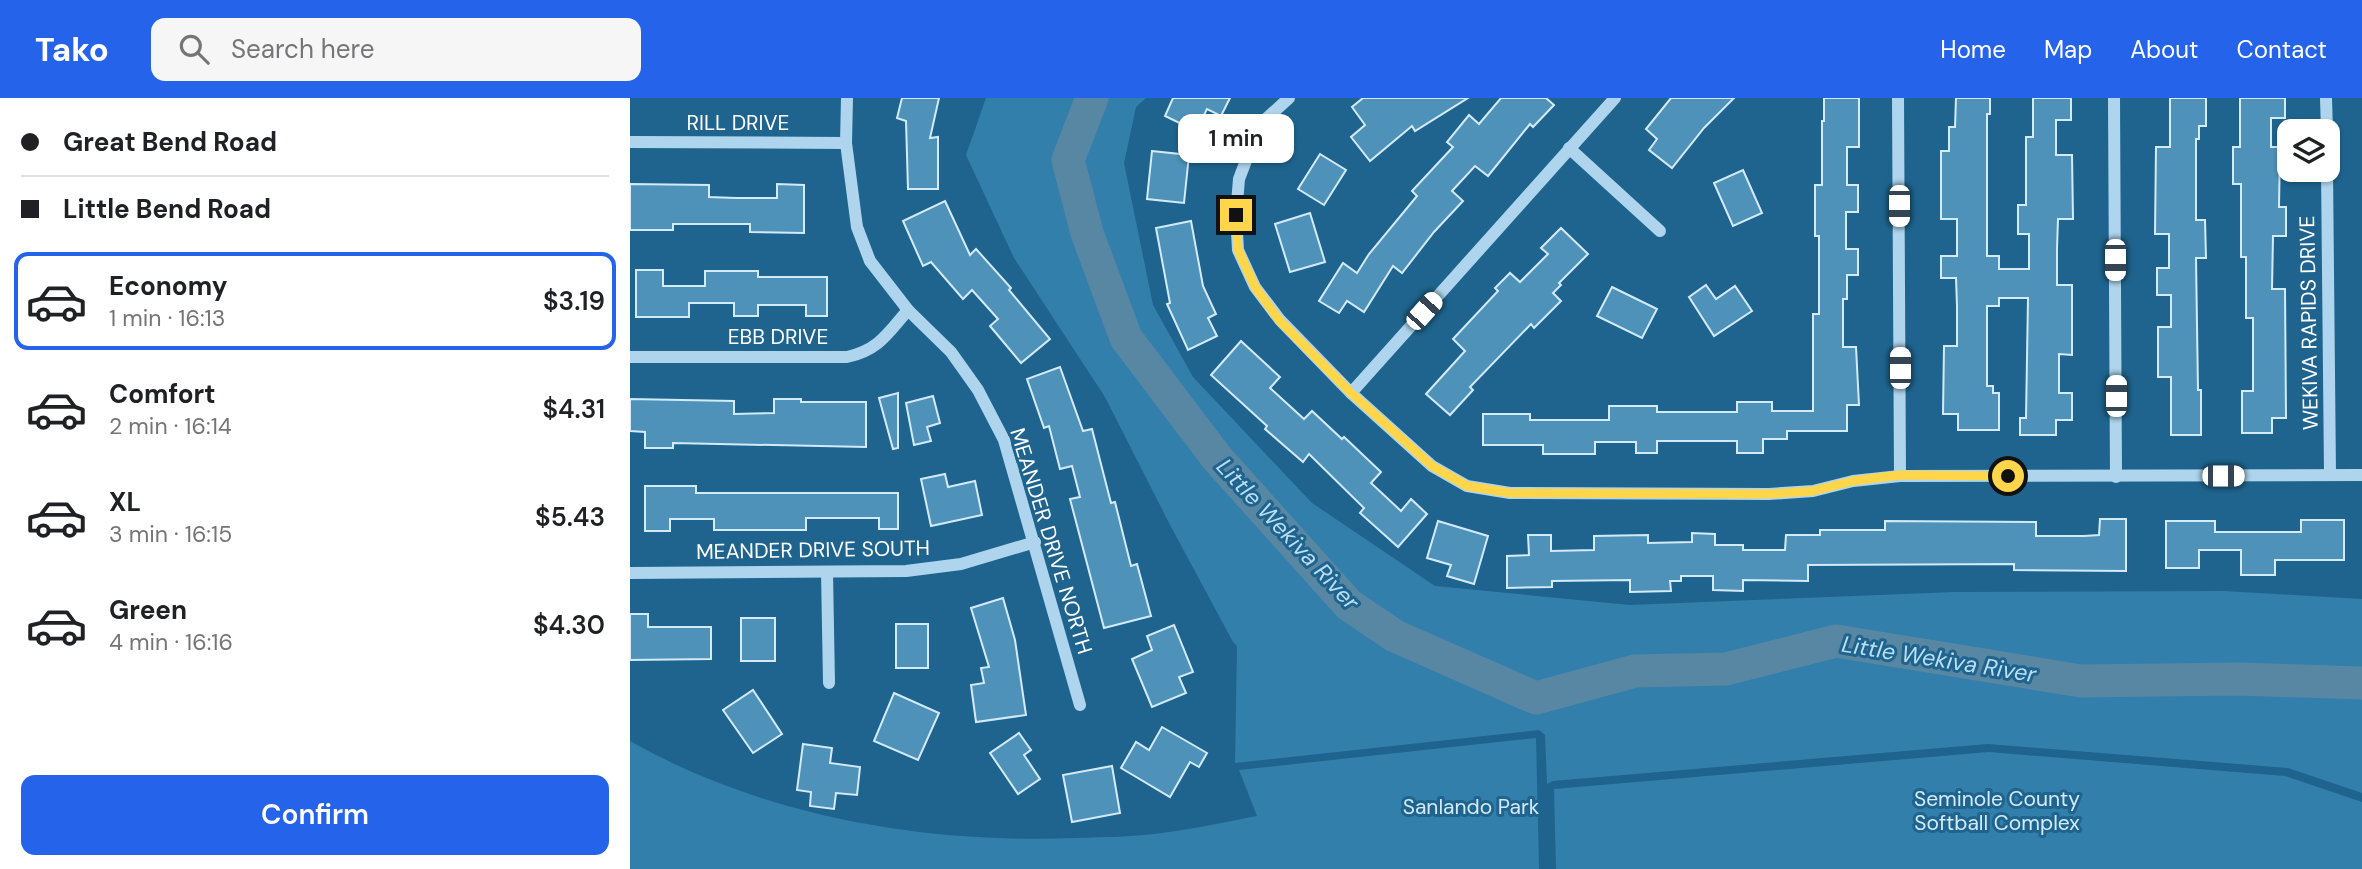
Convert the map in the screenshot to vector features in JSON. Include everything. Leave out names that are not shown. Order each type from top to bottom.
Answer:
[{"type":"street","name":"MEANDER DRIVE NORTH","points":[[847,98],[846,143],[857,227],[870,261],[908,310],[951,352],[978,390],[1004,440],[1080,705]]},
{"type":"street","points":[[1289,98],[1267,118],[1252,145],[1239,179],[1236,215],[1238,250],[1255,287],[1279,320],[1351,393],[1432,466],[1467,486],[1510,493],[1769,494],[1813,491],[1853,481],[1900,475],[2362,475]]},
{"type":"street","points":[[1351,393],[1615,98]]},
{"type":"street","points":[[1898,98],[1900,475]]},
{"type":"street","points":[[2114,98],[2116,477]]},
{"type":"street","points":[[2326,98],[2327,119]]},
{"type":"street","name":"RILL DRIVE","points":[[630,142],[846,143]]},
{"type":"street","points":[[1569,148],[1660,231]]},
{"type":"street","name":"WEKIVA RAPIDS DRIVE","points":[[2327,182],[2330,475]]},
{"type":"street","name":"EBB DRIVE","points":[[630,357],[847,357],[866,353],[879,344],[908,310]]},
{"type":"street","name":"MEANDER DRIVE SOUTH","points":[[630,573],[906,570],[961,564],[1035,542]]},
{"type":"street","points":[[827,572],[828,683]]},
{"type":"green space","points":[[986,98],[1146,98],[1136,107],[1124,163],[1153,305],[1193,377],[1312,503],[1435,586],[1630,605],[1955,592],[2224,591],[2362,599],[2362,793],[2288,768],[1988,744],[1553,781],[1547,784],[1545,735],[1539,730],[1235,763],[1237,646],[1169,523],[1105,397],[1014,258],[966,155]]},
{"type":"green space","name":"Sanlando Park","points":[[1536,738],[1539,869],[630,869],[630,741],[681,767],[790,807],[904,830],[1020,839],[1151,834],[1257,816],[1239,770]]},
{"type":"green space","name":"Seminole County Softball Complex","points":[[1989,752],[2285,776],[2362,802],[2362,869],[1556,869],[1554,789]]},
{"type":"building","points":[[902,98],[939,98],[930,138],[938,137],[938,189],[908,189],[906,121],[897,118]]},
{"type":"building","points":[[1173,98],[1230,98],[1221,116],[1207,109],[1196,131],[1165,116]]},
{"type":"building","points":[[1363,98],[1468,98],[1415,131],[1412,126],[1370,161],[1351,137],[1365,125],[1352,107]]},
{"type":"building","points":[[1501,98],[1546,98],[1554,105],[1533,127],[1530,124],[1488,176],[1475,166],[1452,191],[1463,201],[1402,273],[1393,266],[1364,312],[1347,301],[1339,313],[1319,301],[1343,263],[1357,273],[1369,254],[1417,196],[1412,191],[1453,147],[1447,142],[1469,115],[1479,124]]},
{"type":"building","points":[[1671,98],[1734,98],[1704,128],[1672,168],[1649,150],[1657,139],[1646,129]]},
{"type":"building","points":[[1824,98],[1859,98],[1859,147],[1847,147],[1847,185],[1858,185],[1858,212],[1846,212],[1846,249],[1858,249],[1858,275],[1847,275],[1847,299],[1843,299],[1843,347],[1856,347],[1859,405],[1847,405],[1847,431],[1787,431],[1787,439],[1763,439],[1763,453],[1737,453],[1737,441],[1657,441],[1657,453],[1636,453],[1636,442],[1595,442],[1595,454],[1543,454],[1543,445],[1483,445],[1483,414],[1530,414],[1530,420],[1609,420],[1609,406],[1657,406],[1657,412],[1737,412],[1737,402],[1772,402],[1772,411],[1813,411],[1813,314],[1819,314],[1819,236],[1815,236],[1815,185],[1822,185]]},
{"type":"building","points":[[1956,98],[1990,98],[1990,114],[1987,114],[1987,256],[1999,256],[1999,269],[2029,269],[2029,234],[2018,234],[2018,205],[2026,205],[2026,137],[2033,137],[2033,98],[2071,98],[2071,120],[2056,120],[2056,155],[2072,155],[2073,219],[2058,219],[2057,285],[2072,285],[2072,355],[2059,354],[2059,393],[2072,393],[2072,420],[2056,420],[2056,435],[2020,435],[2020,418],[2026,418],[2028,298],[1999,298],[1999,306],[1987,306],[1987,386],[1993,386],[1993,393],[1999,393],[1999,430],[1958,430],[1958,414],[1943,414],[1944,346],[1957,346],[1957,306],[1956,278],[1941,278],[1941,256],[1957,256],[1957,219],[1941,219],[1941,151],[1949,151],[1949,127],[1955,127]]},
{"type":"building","points":[[2170,98],[2206,98],[2206,126],[2199,126],[2199,139],[2196,139],[2196,220],[2205,220],[2206,258],[2196,258],[2201,435],[2171,435],[2171,377],[2158,377],[2158,327],[2171,327],[2171,295],[2157,295],[2157,268],[2169,268],[2169,234],[2155,234],[2156,147],[2170,147]]},
{"type":"building","points":[[2240,98],[2285,98],[2285,118],[2271,118],[2271,147],[2277,147],[2279,207],[2286,207],[2286,236],[2273,236],[2272,289],[2285,289],[2286,418],[2272,418],[2272,433],[2242,433],[2242,391],[2253,391],[2253,318],[2246,318],[2246,257],[2241,257],[2241,184],[2233,184],[2233,147],[2240,147]]},
{"type":"building","points":[[1152,151],[1189,155],[1184,203],[1147,199]]},
{"type":"building","points":[[1320,154],[1346,170],[1324,205],[1298,189]]},
{"type":"building","points":[[1743,170],[1762,213],[1733,226],[1714,183]]},
{"type":"building","points":[[630,184],[709,185],[709,197],[736,198],[777,198],[777,184],[804,185],[804,233],[750,232],[750,224],[673,224],[673,230],[630,230]]},
{"type":"building","points":[[945,201],[970,255],[976,249],[1011,288],[1009,290],[1050,339],[1021,363],[990,326],[998,319],[972,290],[963,299],[931,262],[923,266],[903,221]]},
{"type":"building","points":[[1310,213],[1325,262],[1290,272],[1275,224]]},
{"type":"building","points":[[1191,221],[1203,286],[1216,314],[1208,318],[1217,336],[1188,350],[1167,304],[1170,303],[1156,228]]},
{"type":"building","points":[[1561,228],[1588,254],[1559,283],[1561,285],[1553,293],[1561,301],[1534,328],[1531,324],[1470,387],[1473,390],[1450,415],[1426,394],[1465,351],[1453,339],[1498,291],[1495,288],[1510,273],[1520,282],[1548,254],[1541,248]]},
{"type":"building","points":[[636,270],[663,270],[663,286],[705,286],[705,271],[758,271],[758,277],[827,277],[827,316],[806,316],[806,305],[758,305],[758,316],[734,316],[734,303],[689,303],[689,317],[636,317]]},
{"type":"building","points":[[1706,285],[1716,299],[1735,286],[1752,311],[1714,336],[1689,297]]},
{"type":"building","points":[[1612,287],[1657,309],[1642,338],[1597,316]]},
{"type":"building","points":[[1241,341],[1280,377],[1270,388],[1304,419],[1312,411],[1381,472],[1371,483],[1401,511],[1411,499],[1427,514],[1398,547],[1360,513],[1364,508],[1309,454],[1303,462],[1265,429],[1267,426],[1211,375]]},
{"type":"building","points":[[1060,367],[1083,431],[1092,429],[1111,503],[1115,502],[1131,566],[1137,564],[1151,616],[1104,628],[1070,499],[1080,497],[1072,466],[1060,469],[1049,426],[1044,428],[1027,379]]},
{"type":"building","points":[[898,393],[898,448],[893,449],[879,398]]},
{"type":"building","points":[[933,396],[940,423],[927,427],[931,441],[914,445],[906,403]]},
{"type":"building","points":[[630,399],[734,401],[734,414],[774,413],[774,399],[801,399],[801,402],[866,402],[866,447],[673,443],[673,448],[645,448],[645,432],[630,431]]},
{"type":"building","points":[[945,474],[948,487],[975,481],[982,515],[931,526],[921,479]]},
{"type":"building","points":[[645,486],[696,486],[696,493],[898,493],[898,529],[879,529],[879,518],[806,518],[806,530],[714,530],[714,519],[670,519],[670,531],[645,531]]},
{"type":"building","points":[[2100,519],[2126,519],[2126,571],[2014,570],[2014,564],[1808,565],[1808,581],[1743,580],[1743,591],[1713,590],[1713,576],[1681,576],[1681,581],[1670,581],[1671,591],[1630,592],[1630,580],[1552,581],[1552,587],[1507,588],[1507,556],[1529,555],[1528,535],[1551,535],[1551,551],[1594,550],[1594,536],[1648,535],[1648,543],[1692,542],[1692,533],[1715,534],[1715,545],[1743,545],[1743,550],[1785,550],[1786,535],[1820,535],[1820,530],[1885,530],[1885,521],[2036,522],[2036,536],[2084,536],[2099,535]]},
{"type":"building","points":[[2301,520],[2344,520],[2344,560],[2275,560],[2275,575],[2241,575],[2241,550],[2199,550],[2199,568],[2166,568],[2166,521],[2215,521],[2215,532],[2301,532]]},
{"type":"building","points":[[1438,521],[1488,536],[1474,584],[1447,576],[1451,565],[1427,558]]},
{"type":"building","points":[[1003,598],[1015,640],[1026,715],[976,722],[971,685],[984,683],[981,668],[989,667],[971,608]]},
{"type":"building","points":[[630,614],[648,614],[648,627],[711,627],[711,659],[630,660]]},
{"type":"building","points":[[741,618],[775,618],[775,661],[741,661]]},
{"type":"building","points":[[896,624],[928,624],[928,668],[896,668]]},
{"type":"building","points":[[1174,625],[1193,672],[1179,677],[1186,693],[1152,707],[1132,659],[1152,650],[1147,636]]},
{"type":"building","points":[[753,690],[782,734],[753,753],[723,710]]},
{"type":"building","points":[[894,693],[939,713],[918,760],[874,741]]},
{"type":"building","points":[[1162,727],[1207,753],[1199,767],[1190,762],[1170,797],[1121,768],[1136,742],[1149,750]]},
{"type":"building","points":[[1019,733],[1031,750],[1024,755],[1040,779],[1018,794],[990,753]]},
{"type":"building","points":[[803,744],[832,748],[830,763],[860,767],[857,795],[836,793],[834,809],[810,806],[811,792],[797,790]]},
{"type":"building","points":[[1112,766],[1120,813],[1072,822],[1063,775]]},
{"type":"waterway","name":"Little Wekiva River","points":[[1092,98],[1068,160],[1087,233],[1126,338],[1217,458],[1349,605],[1395,636],[1536,698],[1635,671],[1726,669],[1836,641],[2081,681],[2237,679],[2362,683]]},
{"type":"route","points":[[1236,215],[1238,250],[1255,287],[1279,320],[1351,393],[1432,466],[1467,486],[1510,493],[1769,494],[1813,491],[1853,481],[1900,475],[2008,476]]}]
